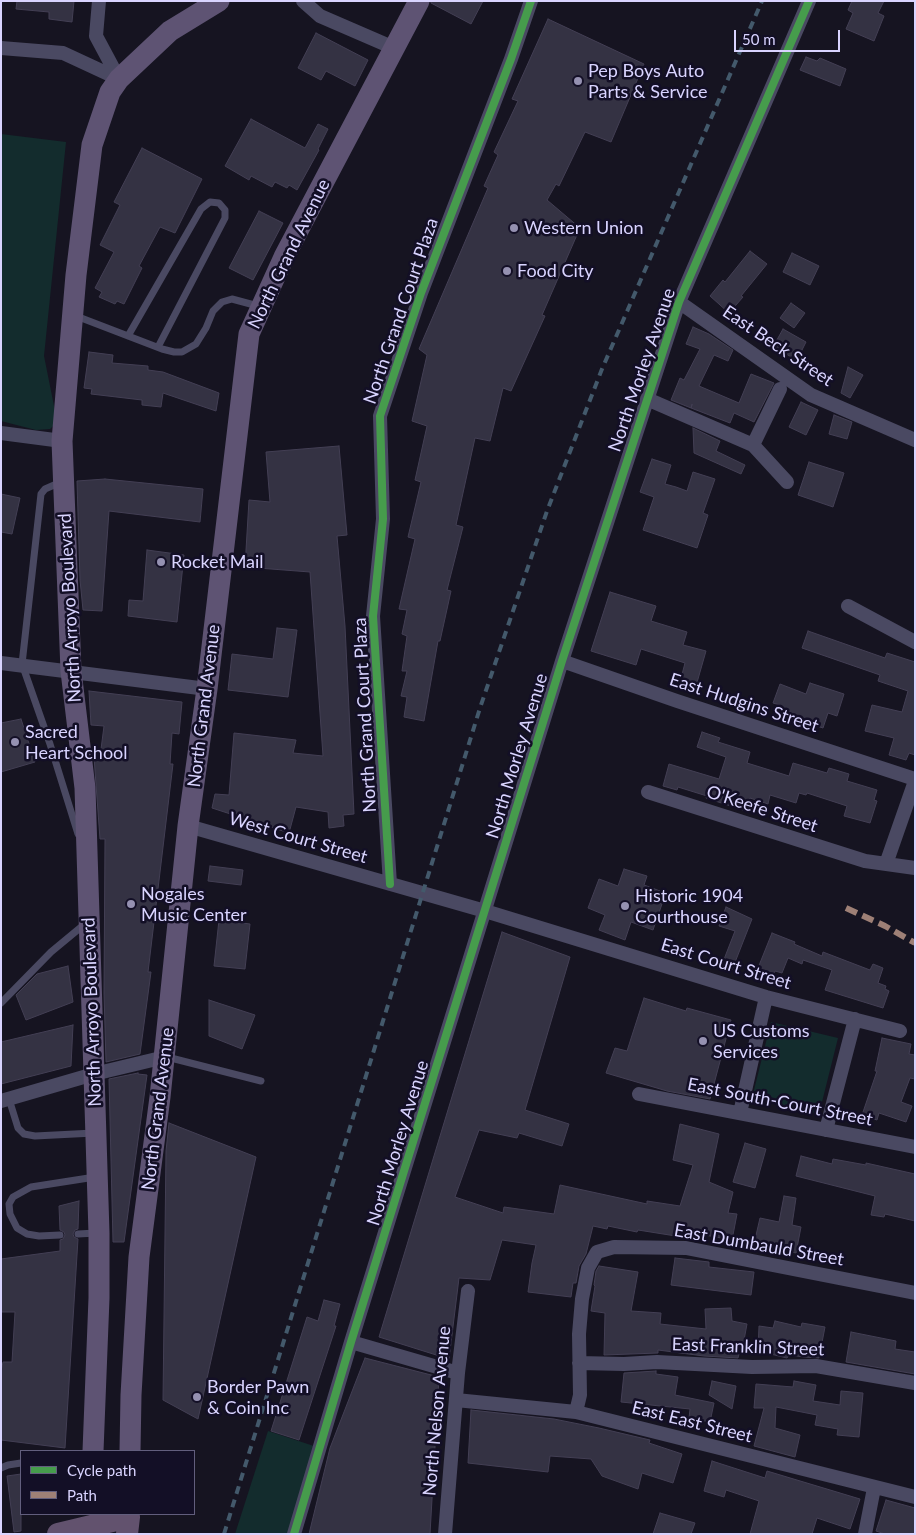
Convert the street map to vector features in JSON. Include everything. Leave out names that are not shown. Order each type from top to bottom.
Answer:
[{"type":"highway","points":[[58,1534],[88,1525],[128,1522]]},
{"type":"main road","name":"North Arroyo Boulevard","points":[[92,1450],[99,1298],[89,1233],[97,1177],[88,863],[85,788],[71,671],[62,441],[76,275],[92,145],[110,92],[118,79],[170,31],[219,1]]},
{"type":"main road","name":"North Grand Avenue","points":[[130,1450],[131,1395],[139,1257],[164,1057],[188,826],[207,688],[249,334],[284,257],[419,1]]},
{"type":"street","points":[[99,1],[96,36],[118,79]]},
{"type":"street","points":[[303,1],[320,16],[394,48]]},
{"type":"street","name":"North Grand Court Plaza","points":[[390,884],[373,616],[383,519],[380,416],[421,293],[511,59],[531,1]]},
{"type":"street","name":"North Morley Avenue","points":[[294,1534],[351,1342],[562,661],[679,302],[809,1]]},
{"type":"street","points":[[1,48],[63,53],[118,79]]},
{"type":"street","name":"East Beck Street","points":[[679,302],[811,395],[915,440]]},
{"type":"street","points":[[753,445],[780,389]]},
{"type":"street","points":[[647,399],[753,445],[788,482]]},
{"type":"street","points":[[1,433],[62,441]]},
{"type":"street","points":[[848,606],[915,642]]},
{"type":"street","name":"East Hudgins Street","points":[[562,661],[915,780]]},
{"type":"street","points":[[1,663],[22,664],[207,688]]},
{"type":"street","points":[[886,864],[915,780]]},
{"type":"street","name":"O'Keefe Street","points":[[648,792],[865,861],[915,868]]},
{"type":"street","name":"West Court Street","points":[[188,826],[485,911]]},
{"type":"street","name":"East Court Street","points":[[485,911],[766,997],[900,1031]]},
{"type":"street","points":[[740,1113],[766,997]]},
{"type":"street","points":[[826,1130],[855,1019]]},
{"type":"street","points":[[5,1100],[94,1074],[164,1057]]},
{"type":"street","name":"East South-Court Street","points":[[639,1094],[915,1147]]},
{"type":"street","name":"East Dumbauld Street","points":[[579,1363],[582,1299],[588,1268],[597,1252],[614,1247],[686,1248],[915,1293]]},
{"type":"street","name":"North Nelson Avenue","points":[[445,1534],[458,1373],[468,1291]]},
{"type":"street","points":[[351,1342],[458,1373]]},
{"type":"street","name":"East Franklin Street","points":[[579,1363],[624,1364],[657,1362],[752,1367],[816,1366],[915,1383]]},
{"type":"street","points":[[576,1412],[580,1395],[579,1363]]},
{"type":"street","name":"East East Street","points":[[456,1400],[576,1412],[915,1497]]},
{"type":"street","points":[[865,1534],[874,1488]]},
{"type":"lane","points":[[128,336],[201,209],[210,202],[219,202],[225,210],[225,218],[158,347]]},
{"type":"lane","points":[[73,315],[158,347],[174,352],[182,352],[189,350],[196,344],[206,328],[213,311],[222,302],[232,299],[262,307]]},
{"type":"lane","points":[[64,481],[45,489],[41,494],[22,664],[88,863]]},
{"type":"lane","points":[[1,1003],[51,952],[89,920]]},
{"type":"lane","points":[[164,1057],[261,1081]]},
{"type":"lane","points":[[5,1100],[18,1128],[24,1134],[36,1136],[96,1133]]},
{"type":"lane","points":[[60,1235],[39,1236],[27,1234],[17,1228],[10,1214],[10,1204],[13,1197],[31,1186],[97,1177]]},
{"type":"lane","points":[[1,1468],[8,1464],[20,1463]]},
{"type":"green space","points":[[1,134],[66,142],[44,356],[56,416],[55,424],[50,429],[36,430],[1,421]]},
{"type":"green space","points":[[771,1022],[838,1038],[819,1114],[752,1098]]},
{"type":"green space","points":[[268,1431],[320,1448],[294,1534],[235,1534]]},
{"type":"building","points":[[17,1],[74,1],[72,22],[49,19],[49,12],[16,9]]},
{"type":"building","points":[[431,1],[483,1],[471,24],[431,3]]},
{"type":"building","points":[[852,1],[884,1],[878,13],[884,16],[874,41],[846,29],[853,13],[848,10]]},
{"type":"building","points":[[548,19],[644,64],[611,142],[585,132],[559,186],[556,184],[547,200],[580,228],[542,315],[545,316],[511,391],[503,388],[490,441],[475,438],[456,525],[463,527],[447,590],[451,591],[440,641],[438,641],[424,721],[404,717],[407,697],[401,696],[407,671],[402,671],[407,636],[402,634],[407,610],[399,609],[415,539],[408,537],[421,482],[415,480],[427,426],[412,421],[427,355],[419,349],[488,188],[484,186],[498,155],[494,152],[518,101],[512,99]]},
{"type":"building","points":[[316,33],[368,60],[355,86],[326,71],[321,80],[298,68]]},
{"type":"building","points":[[806,57],[817,61],[820,58],[846,69],[840,86],[800,70]]},
{"type":"building","points":[[251,119],[305,148],[318,124],[328,129],[297,190],[289,185],[287,188],[275,182],[272,187],[251,176],[249,180],[225,166]]},
{"type":"building","points":[[142,148],[202,179],[175,233],[160,227],[139,266],[142,268],[124,304],[117,301],[115,304],[99,297],[102,292],[95,288],[114,252],[100,245],[120,205],[114,202]]},
{"type":"building","points":[[259,211],[283,223],[253,280],[229,268]]},
{"type":"building","points":[[750,251],[767,264],[729,313],[710,296],[723,280],[725,282]]},
{"type":"building","points":[[792,253],[819,266],[810,285],[783,272]]},
{"type":"building","points":[[791,303],[805,313],[794,328],[780,318]]},
{"type":"building","points":[[693,327],[709,334],[733,350],[728,361],[714,355],[699,386],[739,403],[751,374],[774,383],[754,422],[734,413],[730,423],[691,408],[671,400],[680,378],[684,380],[700,349],[686,344]]},
{"type":"building","points":[[783,329],[806,342],[797,360],[773,347]]},
{"type":"building","points":[[89,352],[113,355],[112,363],[148,366],[148,370],[163,372],[219,393],[216,411],[163,393],[161,407],[142,405],[142,400],[91,394],[92,389],[84,388]]},
{"type":"building","points":[[848,367],[863,375],[850,398],[841,393]]},
{"type":"building","points":[[801,402],[818,410],[806,435],[789,427]]},
{"type":"building","points":[[834,415],[852,422],[847,439],[829,434]]},
{"type":"building","points":[[693,428],[720,441],[716,451],[745,465],[741,474],[694,453]]},
{"type":"building","points":[[339,446],[347,535],[337,536],[345,626],[354,814],[343,815],[344,826],[329,828],[328,812],[296,807],[289,833],[212,808],[215,794],[229,795],[234,733],[296,740],[293,753],[323,756],[310,572],[245,567],[249,500],[270,502],[266,452]]},
{"type":"building","points":[[652,459],[671,465],[665,484],[687,491],[693,472],[715,479],[703,513],[708,515],[697,548],[643,530],[654,497],[640,492]]},
{"type":"building","points":[[809,462],[844,473],[833,507],[798,495]]},
{"type":"building","points":[[105,479],[203,489],[200,522],[109,511],[102,611],[83,610],[80,580],[77,481]]},
{"type":"building","points":[[1,494],[20,498],[12,534],[1,532]]},
{"type":"building","points":[[147,550],[184,555],[177,622],[128,616],[129,600],[143,601]]},
{"type":"building","points":[[610,592],[656,606],[651,621],[687,632],[683,645],[706,651],[696,686],[680,682],[685,663],[641,649],[636,665],[591,651]]},
{"type":"building","points":[[277,628],[297,630],[288,697],[228,690],[232,654],[273,659]]},
{"type":"building","points":[[808,631],[885,658],[887,653],[915,662],[915,755],[909,753],[906,760],[889,755],[894,738],[865,731],[872,705],[902,712],[908,691],[878,681],[880,675],[802,648]]},
{"type":"building","points":[[810,683],[844,694],[837,716],[828,713],[823,728],[777,713],[780,705],[773,703],[780,684],[806,694]]},
{"type":"building","points":[[89,691],[182,702],[179,734],[172,733],[170,764],[173,764],[148,972],[151,972],[140,1054],[106,1062],[104,993],[105,839],[100,839],[94,757],[100,757],[104,726],[91,725]]},
{"type":"building","name":"Sacred Heart School","points":[[21,719],[35,762],[1,772],[1,723]]},
{"type":"building","points":[[702,732],[720,738],[718,742],[750,752],[747,763],[789,776],[793,763],[827,773],[829,768],[849,774],[847,781],[877,790],[874,800],[877,801],[870,823],[844,816],[847,806],[807,793],[806,795],[799,793],[796,803],[770,795],[768,804],[750,798],[746,811],[678,787],[677,790],[663,786],[669,764],[719,779],[726,757],[697,747]]},
{"type":"building","points":[[210,866],[243,870],[241,885],[208,881]]},
{"type":"building","name":"Historic 1904 Courthouse","points":[[624,869],[647,876],[644,885],[660,891],[656,902],[662,904],[653,930],[631,922],[625,940],[599,930],[605,915],[588,908],[599,879],[618,886]]},
{"type":"building","points":[[726,907],[752,919],[732,970],[721,967],[735,931],[719,926]]},
{"type":"building","points":[[219,920],[250,924],[245,969],[214,966]]},
{"type":"building","points":[[502,932],[570,957],[525,1110],[569,1124],[562,1146],[519,1133],[517,1138],[479,1130],[455,1197],[503,1213],[504,1207],[554,1214],[560,1185],[647,1204],[647,1201],[680,1206],[693,1165],[673,1160],[680,1124],[719,1134],[709,1182],[733,1192],[728,1213],[737,1214],[732,1240],[683,1231],[682,1237],[638,1230],[637,1232],[608,1226],[607,1229],[593,1226],[586,1254],[579,1266],[576,1283],[573,1283],[571,1297],[528,1292],[536,1245],[502,1240],[490,1280],[459,1278],[449,1359],[379,1337]]},
{"type":"building","points":[[772,933],[822,956],[823,952],[870,970],[873,964],[883,968],[878,983],[886,986],[885,989],[889,991],[883,1008],[825,990],[832,970],[803,960],[802,964],[788,958],[782,973],[775,971],[773,975],[758,968]]},
{"type":"building","points":[[68,966],[73,1002],[26,1020],[16,995],[37,974]]},
{"type":"building","points":[[644,998],[686,1011],[687,1008],[731,1020],[710,1099],[667,1091],[606,1073],[615,1048],[627,1051]]},
{"type":"building","points":[[209,1000],[255,1015],[242,1049],[209,1036]]},
{"type":"building","points":[[73,1025],[71,1066],[1,1084],[1,1042]]},
{"type":"building","points":[[882,1038],[911,1044],[909,1054],[915,1055],[915,1079],[910,1078],[901,1102],[912,1106],[906,1122],[879,1113],[877,1120],[862,1115],[877,1071],[875,1071]]},
{"type":"building","points":[[138,1073],[147,1075],[124,1242],[113,1242],[109,1079]]},
{"type":"building","points":[[169,1123],[256,1157],[198,1419],[163,1400],[166,1151]]},
{"type":"building","points":[[745,1143],[766,1149],[755,1188],[733,1182]]},
{"type":"building","points":[[801,1156],[832,1164],[833,1159],[866,1165],[866,1163],[915,1174],[915,1221],[885,1214],[884,1217],[871,1215],[875,1196],[796,1176]]},
{"type":"building","points":[[784,1196],[796,1198],[792,1225],[801,1227],[796,1253],[754,1244],[760,1218],[779,1222]]},
{"type":"building","points":[[79,1201],[78,1229],[73,1234],[78,1239],[65,1448],[1,1440],[1,1371],[3,1362],[12,1362],[15,1312],[1,1312],[1,1259],[60,1251],[60,1240],[65,1235],[60,1230],[59,1206]]},
{"type":"building","points":[[675,1258],[709,1262],[709,1267],[754,1272],[751,1295],[671,1285]]},
{"type":"building","points":[[599,1266],[638,1272],[631,1311],[661,1313],[660,1324],[706,1329],[705,1309],[731,1308],[732,1321],[747,1324],[742,1351],[740,1350],[738,1358],[658,1350],[658,1353],[604,1355],[605,1313],[591,1311],[596,1271]]},
{"type":"building","points":[[324,1300],[340,1304],[334,1326],[336,1326],[299,1440],[271,1431],[307,1317],[318,1321]]},
{"type":"building","points":[[775,1321],[801,1327],[802,1323],[825,1327],[819,1358],[789,1355],[787,1358],[758,1351],[759,1326],[773,1328]]},
{"type":"building","points":[[851,1332],[896,1341],[895,1349],[915,1352],[915,1374],[846,1362]]},
{"type":"building","points":[[365,1358],[439,1377],[430,1534],[309,1534],[330,1448]]},
{"type":"building","points":[[656,1371],[656,1374],[678,1377],[675,1395],[714,1403],[710,1422],[689,1418],[690,1409],[621,1402],[624,1373]]},
{"type":"building","points":[[712,1381],[736,1386],[732,1409],[709,1395]]},
{"type":"building","points":[[794,1381],[816,1385],[813,1401],[840,1405],[841,1391],[863,1393],[859,1437],[837,1435],[838,1429],[815,1425],[817,1415],[776,1407],[775,1428],[800,1435],[795,1457],[754,1446],[764,1408],[754,1408],[756,1384],[793,1387]]},
{"type":"building","points":[[471,1410],[554,1419],[599,1428],[650,1440],[649,1443],[682,1454],[673,1483],[642,1473],[638,1489],[602,1476],[591,1459],[550,1456],[548,1472],[468,1463]]},
{"type":"building","points":[[712,1461],[765,1478],[767,1471],[860,1499],[850,1529],[817,1518],[812,1534],[750,1534],[759,1501],[726,1490],[724,1497],[704,1491]]},
{"type":"building","points":[[20,1474],[21,1531],[14,1532],[7,1476]]},
{"type":"building","points":[[886,1500],[915,1508],[915,1534],[885,1534],[876,1531]]},
{"type":"building","points":[[660,1513],[695,1523],[691,1534],[653,1534]]},
{"type":"railway","points":[[224,1534],[480,708],[547,511],[602,369],[762,1]]},
{"type":"marked path","points":[[846,908],[885,926],[915,943]]},
{"type":"cycle path","points":[[390,884],[373,616],[383,519],[380,416],[421,293],[511,59],[531,1]]},
{"type":"cycle path","points":[[294,1534],[351,1342],[562,661],[679,302],[809,1]]},
{"type":"place","name":"Pep Boys Auto Parts & Service","points":[[578,81]]},
{"type":"place","name":"Western Union","points":[[514,228]]},
{"type":"place","name":"Food City","points":[[507,271]]},
{"type":"place","name":"Rocket Mail","points":[[161,562]]},
{"type":"place","name":"Sacred Heart School","points":[[15,742]]},
{"type":"place","name":"Nogales Music Center","points":[[131,904]]},
{"type":"place","name":"Historic 1904 Courthouse","points":[[625,906]]},
{"type":"place","name":"US Customs Services","points":[[703,1041]]},
{"type":"place","name":"Border Pawn & Coin Inc","points":[[197,1397]]}]
